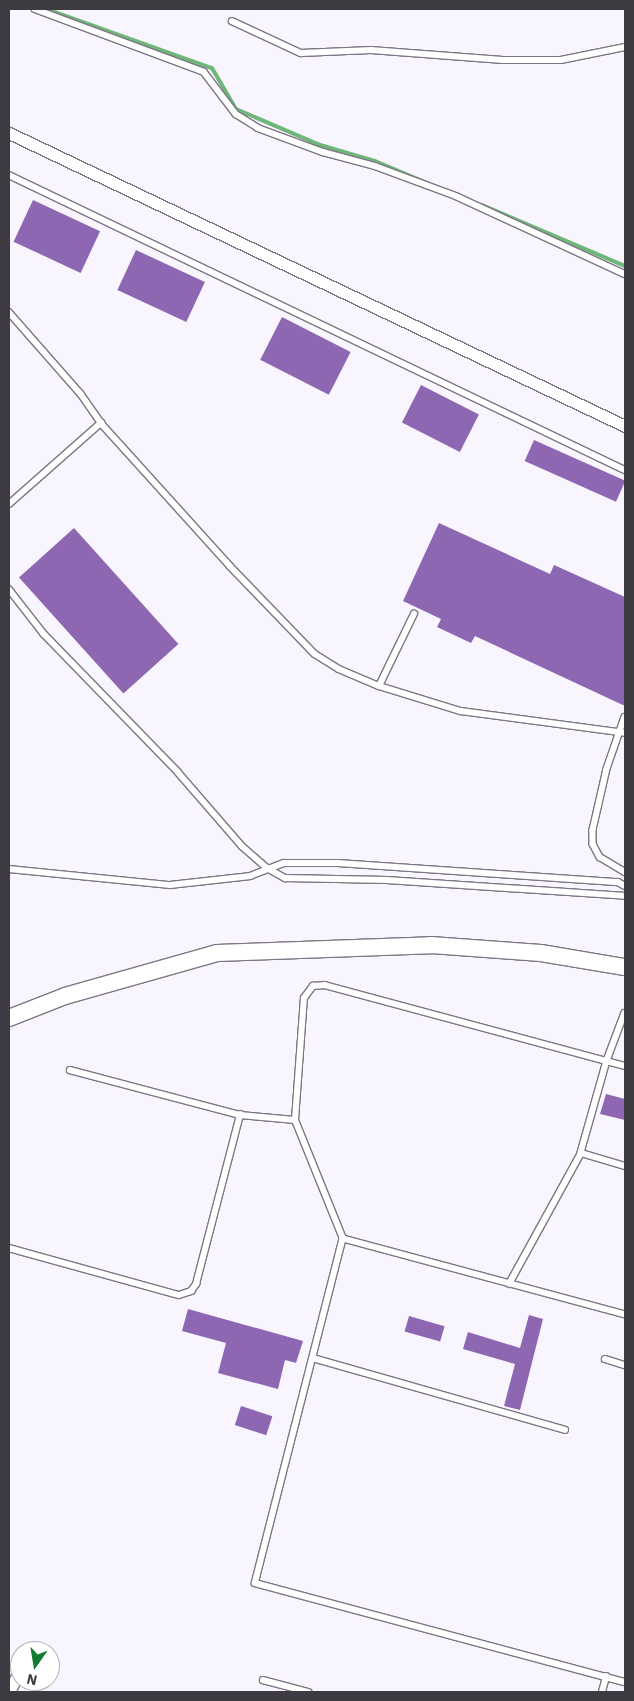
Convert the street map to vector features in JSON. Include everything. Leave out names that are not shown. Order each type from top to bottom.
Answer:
[{"type":"main road","points":[[9,1018],[65,996],[217,953],[431,945],[541,953],[625,967]]},
{"type":"street","points":[[9,133],[625,426]]},
{"type":"lane","points":[[35,9],[204,72],[236,114],[258,128],[324,152],[375,166],[456,196],[625,274]]},
{"type":"lane","points":[[232,21],[301,53],[371,50],[504,60],[561,60],[625,47]]},
{"type":"lane","points":[[9,175],[625,470]]},
{"type":"lane","points":[[9,312],[81,394],[101,422],[230,566],[315,654],[339,669],[379,686],[460,711],[625,733]]},
{"type":"lane","points":[[9,504],[101,422]]},
{"type":"lane","points":[[9,589],[44,634],[178,772],[242,846],[267,868],[285,878],[386,880],[625,896]]},
{"type":"lane","points":[[379,686],[414,614]]},
{"type":"lane","points":[[625,717],[618,731],[593,830],[593,844],[600,857],[625,872]]},
{"type":"lane","points":[[9,869],[170,885],[222,881],[250,876],[284,862],[338,863],[618,882],[625,886]]},
{"type":"lane","points":[[625,1066],[325,985],[313,986],[304,998],[295,1120],[343,1239],[255,1583],[625,1682]]},
{"type":"lane","points":[[509,1284],[581,1154],[607,1061],[625,1013]]},
{"type":"lane","points":[[70,1070],[240,1115],[295,1120]]},
{"type":"lane","points":[[9,1248],[178,1295],[191,1291],[196,1284],[240,1115]]},
{"type":"lane","points":[[581,1154],[625,1166]]},
{"type":"lane","points":[[343,1239],[625,1315]]},
{"type":"lane","points":[[313,1358],[565,1430]]},
{"type":"lane","points":[[605,1359],[625,1365]]},
{"type":"lane","points":[[602,1692],[606,1677]]},
{"type":"lane","points":[[262,1680],[308,1692]]},
{"type":"building","points":[[33,200],[100,231],[81,273],[14,242]]},
{"type":"building","points":[[136,250],[205,282],[186,322],[117,290]]},
{"type":"building","points":[[282,317],[351,352],[329,395],[260,360]]},
{"type":"building","points":[[421,385],[479,415],[460,452],[402,422]]},
{"type":"building","points":[[534,440],[625,481],[616,502],[525,461]]},
{"type":"building","points":[[439,523],[550,574],[554,565],[625,597],[625,706],[475,636],[471,643],[437,627],[441,619],[403,601]]},
{"type":"building","points":[[74,528],[178,644],[123,693],[19,578]]},
{"type":"building","points":[[606,1094],[625,1099],[625,1120],[600,1114]]},
{"type":"building","points":[[188,1309],[303,1341],[296,1363],[285,1360],[278,1389],[218,1373],[226,1343],[182,1331]]},
{"type":"building","points":[[529,1315],[543,1319],[520,1410],[504,1406],[515,1364],[463,1349],[468,1332],[520,1348]]},
{"type":"building","points":[[409,1316],[445,1326],[440,1342],[405,1331]]},
{"type":"building","points":[[241,1406],[272,1416],[266,1435],[235,1425]]},
{"type":"waterway","points":[[46,9],[212,68],[236,109],[320,145],[375,161],[427,183]]},
{"type":"waterway","points":[[482,205],[625,266]]}]
